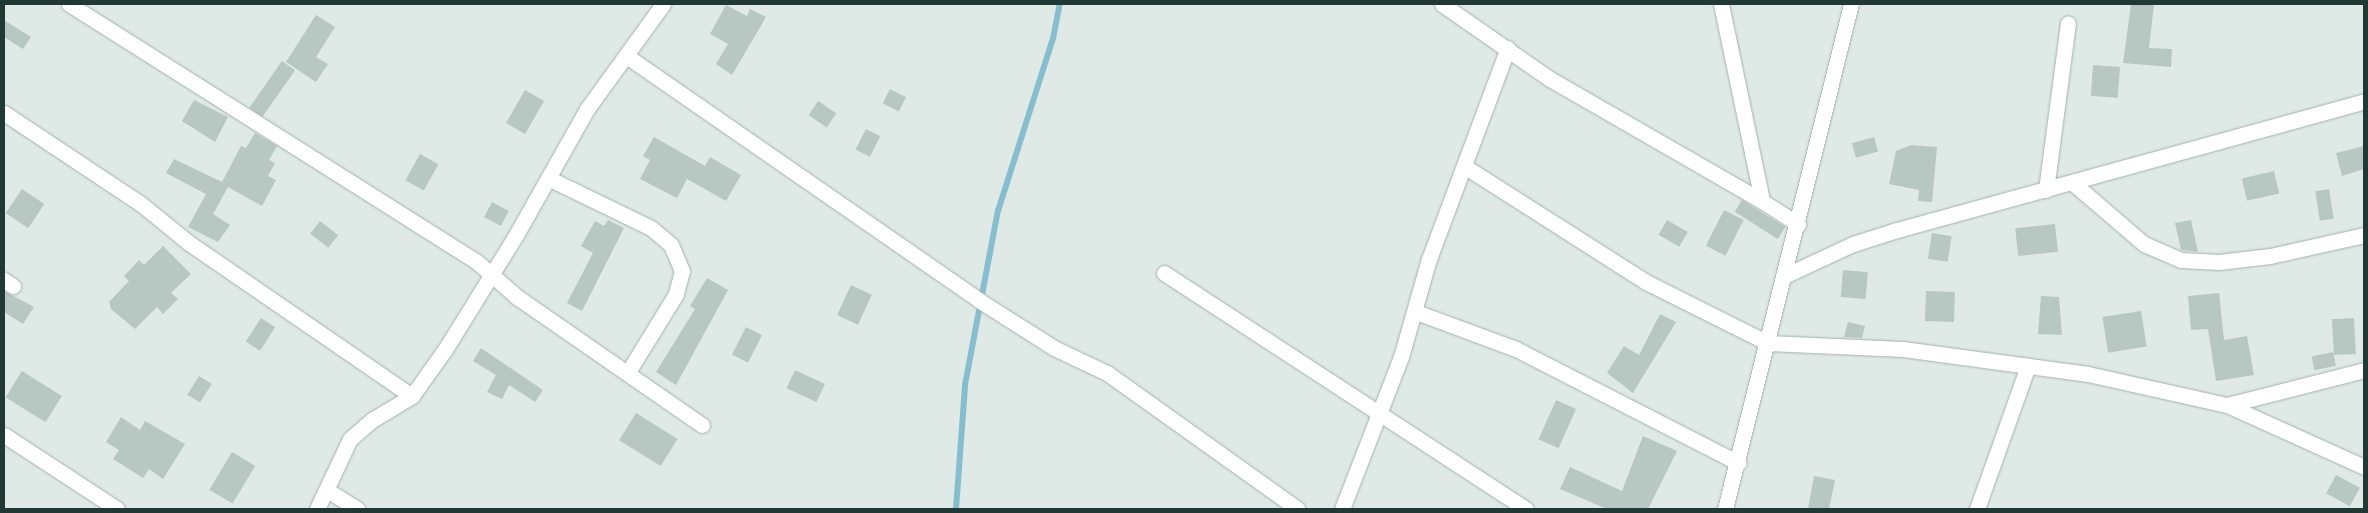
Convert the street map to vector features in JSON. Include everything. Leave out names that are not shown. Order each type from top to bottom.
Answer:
[{"type":"street","points":[[69,4],[492,274],[517,296],[702,424]]},
{"type":"street","points":[[317,509],[350,439],[372,420],[412,396],[492,274],[587,109],[628,57],[663,4]]},
{"type":"street","points":[[1442,4],[1508,48],[1550,79],[1762,201],[1798,224]]},
{"type":"street","points":[[1721,4],[1762,201]]},
{"type":"street","points":[[1725,509],[1739,463],[1851,4]]},
{"type":"street","points":[[2046,190],[2068,23]]},
{"type":"street","points":[[1342,509],[1416,312],[1429,259],[1508,48]]},
{"type":"street","points":[[628,57],[980,301],[1054,348],[1107,373],[1298,509]]},
{"type":"street","points":[[1784,276],[1853,244],[2046,190],[2074,184],[2364,101]]},
{"type":"street","points":[[4,114],[141,204],[189,243],[412,396]]},
{"type":"street","points":[[1464,166],[1646,282],[1768,343],[1903,349],[2088,374],[2227,405],[2364,467]]},
{"type":"street","points":[[548,178],[651,228],[672,245],[682,271],[676,294],[628,372]]},
{"type":"street","points":[[2074,184],[2144,244],[2181,260],[2219,262],[2270,256],[2364,235]]},
{"type":"street","points":[[1164,272],[1526,509]]},
{"type":"street","points":[[1416,312],[1516,349],[1739,463]]},
{"type":"street","points":[[1977,509],[2028,366]]},
{"type":"street","points":[[2227,405],[2364,370]]},
{"type":"street","points":[[4,435],[117,509]]},
{"type":"street","points":[[327,490],[358,509]]},
{"type":"building","points":[[2131,4],[2154,4],[2149,48],[2172,49],[2171,67],[2123,63]]},
{"type":"building","points":[[726,5],[747,16],[750,9],[766,17],[732,75],[716,64],[728,44],[710,34]]},
{"type":"building","points":[[316,15],[335,27],[316,57],[328,64],[316,82],[286,62]]},
{"type":"building","points":[[4,20],[31,37],[23,49],[4,37]]},
{"type":"building","points":[[282,61],[295,70],[262,117],[249,108]]},
{"type":"building","points":[[2093,65],[2120,67],[2118,98],[2091,96]]},
{"type":"building","points":[[890,89],[906,97],[899,111],[883,103]]},
{"type":"building","points":[[525,90],[544,101],[525,134],[506,123]]},
{"type":"building","points":[[194,100],[228,117],[215,142],[182,121]]},
{"type":"building","points":[[818,101],[836,113],[827,127],[808,115]]},
{"type":"building","points":[[866,129],[880,136],[870,157],[856,149]]},
{"type":"building","points":[[255,133],[277,146],[269,160],[275,163],[268,176],[276,180],[262,206],[228,187],[213,214],[230,225],[218,242],[188,227],[206,194],[166,173],[174,159],[222,182],[241,146],[246,148]]},
{"type":"building","points":[[654,137],[705,166],[710,157],[741,175],[726,201],[687,179],[677,198],[640,179],[650,160],[643,156]]},
{"type":"building","points":[[1874,137],[1878,151],[1856,158],[1852,143]]},
{"type":"building","points":[[1911,145],[1937,147],[1932,202],[1918,201],[1919,190],[1889,184],[1896,151]]},
{"type":"building","points":[[2364,146],[2364,169],[2342,176],[2336,153]]},
{"type":"building","points":[[420,154],[438,164],[424,190],[405,180]]},
{"type":"building","points":[[2274,171],[2279,193],[2247,201],[2242,178]]},
{"type":"building","points":[[22,189],[44,204],[28,228],[6,213]]},
{"type":"building","points":[[2329,189],[2334,219],[2320,221],[2315,191]]},
{"type":"building","points":[[1742,200],[1785,227],[1778,239],[1735,212]]},
{"type":"building","points":[[492,202],[509,211],[501,226],[484,217]]},
{"type":"building","points":[[1724,210],[1744,220],[1725,256],[1706,246]]},
{"type":"building","points":[[608,220],[624,228],[582,311],[567,303],[593,253],[581,246],[595,221],[604,226]]},
{"type":"building","points":[[1667,220],[1688,232],[1679,247],[1658,235]]},
{"type":"building","points":[[2191,220],[2198,252],[2181,250],[2175,223]]},
{"type":"building","points":[[320,221],[338,235],[328,248],[310,234]]},
{"type":"building","points":[[2055,224],[2058,252],[2018,256],[2015,228]]},
{"type":"building","points":[[1932,233],[1952,236],[1948,262],[1928,259]]},
{"type":"building","points":[[163,246],[191,274],[171,293],[178,299],[163,314],[157,307],[135,329],[111,309],[109,302],[129,281],[124,276],[139,260],[144,265]]},
{"type":"building","points":[[1843,270],[1868,272],[1866,299],[1841,297]]},
{"type":"building","points":[[707,278],[728,290],[676,385],[656,372],[695,309],[690,306]]},
{"type":"building","points":[[851,285],[872,295],[858,325],[837,315]]},
{"type":"building","points":[[4,291],[34,307],[23,324],[4,312]]},
{"type":"building","points":[[1926,291],[1955,292],[1954,322],[1925,321]]},
{"type":"building","points":[[2219,293],[2224,340],[2247,336],[2254,375],[2216,381],[2208,329],[2191,330],[2188,296]]},
{"type":"building","points":[[2041,296],[2059,297],[2062,335],[2038,334]]},
{"type":"building","points":[[2141,311],[2147,347],[2108,353],[2102,317]]},
{"type":"building","points":[[1660,314],[1676,322],[1633,393],[1607,373],[1624,346],[1639,355]]},
{"type":"building","points":[[261,318],[275,327],[260,351],[246,341]]},
{"type":"building","points":[[2354,318],[2356,354],[2334,355],[2332,319]]},
{"type":"building","points":[[1848,322],[1865,326],[1862,338],[1844,337]]},
{"type":"building","points":[[746,327],[762,335],[748,363],[732,355]]},
{"type":"building","points":[[481,348],[543,390],[535,402],[509,385],[502,399],[487,392],[496,375],[473,361]]},
{"type":"building","points":[[2333,352],[2336,366],[2314,370],[2311,357]]},
{"type":"building","points":[[795,370],[825,384],[816,402],[787,388]]},
{"type":"building","points":[[22,371],[62,396],[45,422],[6,397]]},
{"type":"building","points":[[199,376],[212,384],[200,403],[187,395]]},
{"type":"building","points":[[1556,400],[1576,409],[1559,448],[1539,439]]},
{"type":"building","points":[[636,413],[678,439],[661,466],[619,440]]},
{"type":"building","points":[[121,417],[140,430],[145,421],[185,444],[163,479],[149,469],[143,478],[113,459],[119,450],[106,442]]},
{"type":"building","points":[[1643,436],[1677,451],[1648,509],[1607,509],[1560,489],[1570,467],[1622,491]]},
{"type":"building","points":[[232,452],[255,466],[232,504],[209,490]]},
{"type":"building","points":[[2336,475],[2360,488],[2350,506],[2326,494]]},
{"type":"building","points":[[1814,476],[1835,480],[1829,509],[1808,509]]},
{"type":"waterway","points":[[956,509],[965,385],[998,211],[1053,39],[1060,4]]}]
